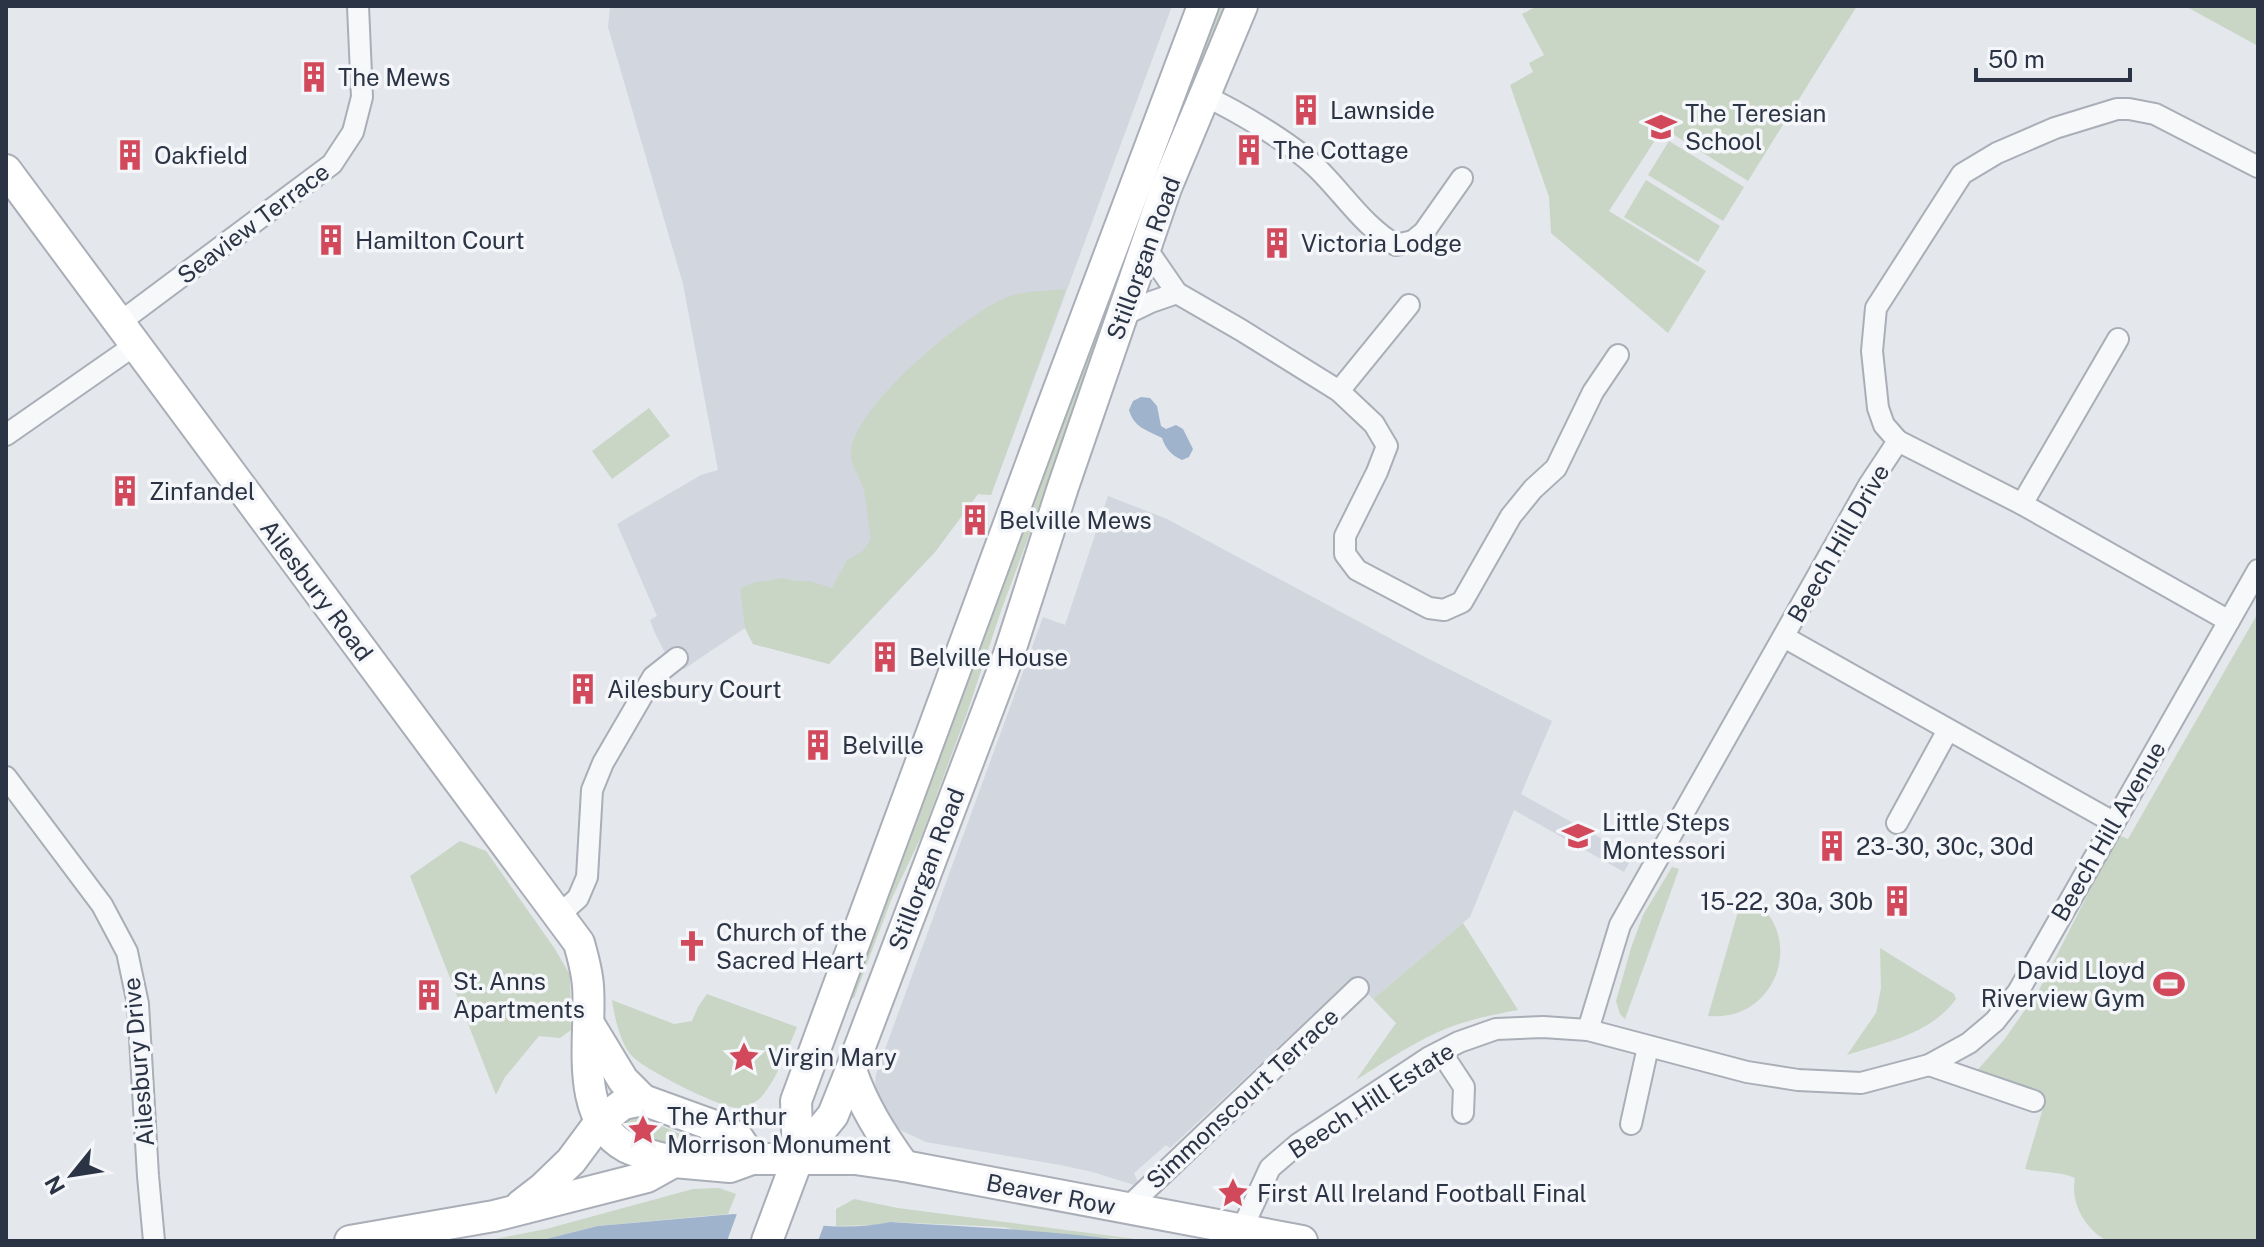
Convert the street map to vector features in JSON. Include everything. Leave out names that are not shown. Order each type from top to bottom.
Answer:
[{"type":"main road","name":"Stillorgan Road","points":[[798,1158],[796,1101],[1203,6]]},
{"type":"main road","name":"Stillorgan Road","points":[[798,1158],[833,1115],[851,1070],[1009,654],[1166,188],[1242,6]]},
{"type":"main road","name":"Ailesbury Road","points":[[6,170],[579,943],[586,966],[591,1098],[600,1122]]},
{"type":"main road","points":[[833,1005],[857,1013],[872,1011]]},
{"type":"main road","name":"Ailesbury Road","points":[[589,1024],[623,1080],[643,1100]]},
{"type":"main road","points":[[851,1070],[871,1119],[904,1166]]},
{"type":"main road","points":[[516,1209],[571,1161],[600,1122],[623,1104],[643,1100],[712,1125],[738,1138],[752,1159]]},
{"type":"main road","points":[[600,1122],[612,1137],[627,1147],[674,1162]]},
{"type":"main road","points":[[771,1230],[798,1158]]},
{"type":"main road","name":"Beaver Row","points":[[674,1162],[730,1167],[752,1159],[855,1159],[1302,1241]]},
{"type":"main road","points":[[350,1241],[494,1216],[647,1177],[674,1162]]},
{"type":"street","name":"Seaview Terrace","points":[[6,435],[332,164],[353,132],[362,97],[358,6]]},
{"type":"street","points":[[1205,96],[1225,105],[1313,164],[1378,235],[1396,245],[1413,241],[1424,232],[1462,178]]},
{"type":"street","name":"Beech Hill Drive","points":[[1588,1030],[1620,925],[1869,485],[1898,441],[1884,425],[1878,408],[1872,351],[1876,308],[1962,174],[1997,153],[2055,128],[2106,112],[2129,109],[2155,114],[2258,167]]},
{"type":"street","points":[[1146,248],[1177,293],[1339,391],[1374,424],[1387,446],[1345,536],[1345,554],[1357,570],[1429,608],[1444,610],[1462,602],[1511,516],[1533,489],[1556,468],[1593,392],[1618,355]]},
{"type":"street","points":[[1122,316],[1177,293]]},
{"type":"street","points":[[1339,391],[1409,305]]},
{"type":"street","points":[[2022,504],[2118,339]]},
{"type":"street","points":[[1898,441],[2022,504],[2229,621]]},
{"type":"street","name":"Beech Hill Avenue","points":[[1588,1030],[1747,1072],[1798,1080],[1861,1083],[1929,1065],[1969,1043],[1995,1021],[2018,992],[2258,570]]},
{"type":"street","points":[[1784,637],[2113,822]]},
{"type":"street","points":[[558,916],[578,898],[587,877],[592,790],[603,763],[653,677],[677,658]]},
{"type":"street","points":[[1897,823],[1948,730]]},
{"type":"street","name":"Ailesbury Drive","points":[[6,777],[102,905],[127,952],[138,1004],[154,1241]]},
{"type":"street","name":"Simmonscourt Terrace","points":[[1126,1209],[1358,988]]},
{"type":"street","name":"Beech Hill Estate","points":[[1242,1229],[1270,1168],[1298,1144],[1441,1052],[1496,1029],[1543,1027],[1588,1030]]},
{"type":"street","points":[[1631,1124],[1648,1047]]},
{"type":"street","points":[[1441,1052],[1464,1087],[1463,1113]]},
{"type":"street","points":[[1929,1065],[2034,1101]]},
{"type":"shaded area","points":[[610,6],[1172,6],[991,495],[978,494],[935,552],[829,664],[753,644],[745,628],[684,669],[671,649],[665,653],[654,631],[650,620],[657,616],[617,524],[701,475],[718,470],[683,284],[608,27]]},
{"type":"shaded area","points":[[1108,496],[1167,519],[1552,721],[1521,794],[1633,856],[1624,872],[1514,810],[1470,917],[1373,999],[1352,978],[1170,1148],[1166,1145],[1134,1173],[1137,1186],[1060,1165],[926,1142],[895,1125],[886,1114],[875,1083],[1043,617],[1065,625]]},
{"type":"green space","points":[[1217,6],[1225,6],[1001,611],[922,835],[892,898],[854,998],[851,998],[849,995]]},
{"type":"green space","name":"The Teresian School","points":[[1537,6],[1857,6],[1748,181],[1663,128],[1609,211],[1706,271],[1668,333],[1551,233],[1549,197],[1510,85],[1533,72],[1529,63],[1544,55],[1522,14]]},
{"type":"green space","points":[[2185,6],[2258,6],[2258,46]]},
{"type":"green space","points":[[1669,141],[1744,187],[1723,221],[1648,175]]},
{"type":"green space","points":[[1646,180],[1720,226],[1698,262],[1624,217]]},
{"type":"green space","points":[[1066,289],[991,495],[978,494],[935,552],[829,664],[753,644],[745,628],[740,589],[752,583],[783,578],[810,581],[832,588],[847,560],[863,551],[871,539],[864,491],[851,450],[858,431],[891,386],[939,342],[986,308],[1018,294]]},
{"type":"green space","points":[[649,408],[670,436],[612,479],[592,451]]},
{"type":"green space","name":"David Lloyd Riverview Gym","points":[[2258,613],[2258,1241],[2107,1241],[2092,1230],[2081,1214],[2075,1197],[2075,1178],[2025,1169],[2046,1098],[1973,1075],[2004,1040],[2039,990],[2118,835],[2128,839]]},
{"type":"green space","points":[[460,841],[486,851],[570,975],[571,1030],[560,1038],[539,1036],[505,1077],[496,1095],[410,876]]},
{"type":"green space","points":[[1672,867],[1679,869],[1625,1019],[1616,1001],[1631,948],[1643,915]]},
{"type":"green space","points":[[1743,894],[1763,909],[1776,928],[1780,949],[1778,970],[1769,989],[1754,1004],[1733,1014],[1708,1016]]},
{"type":"green space","points":[[1463,923],[1518,1010],[1475,1019],[1438,1032],[1356,1080],[1396,1023],[1373,999]]},
{"type":"green space","points":[[1880,948],[1954,994],[1956,999],[1946,1011],[1921,1029],[1847,1055],[1876,1013],[1881,988]]},
{"type":"green space","points":[[707,994],[797,1027],[768,1089],[755,1102],[744,1107],[716,1102],[633,1057],[619,1030],[612,1000],[674,1024],[692,1021]]},
{"type":"green space","points":[[634,1118],[645,1119],[704,1144],[704,1153],[662,1145],[631,1134],[626,1122]]},
{"type":"green space","points":[[719,1188],[736,1194],[728,1214],[598,1226],[538,1241],[485,1241],[546,1229],[693,1189]]},
{"type":"green space","points":[[854,1199],[898,1208],[1151,1241],[1024,1232],[1004,1227],[890,1222],[836,1226],[836,1209]]},
{"type":"water","points":[[1141,397],[1150,398],[1157,406],[1161,426],[1166,429],[1176,425],[1183,429],[1193,449],[1189,457],[1182,460],[1175,456],[1162,438],[1134,421],[1129,410],[1133,401]]},
{"type":"water","points":[[734,1214],[832,1226],[890,1222],[1040,1231],[1129,1241],[538,1241],[598,1226]]},
{"type":"pier","points":[[738,1211],[825,1222],[818,1241],[727,1241]]},
{"type":"place","name":"The Mews","points":[[314,77]]},
{"type":"place","name":"Lawnside","points":[[1306,110]]},
{"type":"place","name":"The Teresian School","points":[[1661,127]]},
{"type":"place","name":"The Cottage","points":[[1249,150]]},
{"type":"place","name":"Oakfield","points":[[130,155]]},
{"type":"place","name":"Hamilton Court","points":[[331,240]]},
{"type":"place","name":"Victoria Lodge","points":[[1277,243]]},
{"type":"place","name":"Zinfandel","points":[[125,491]]},
{"type":"place","name":"Belville Mews","points":[[975,520]]},
{"type":"place","name":"Belville House","points":[[885,657]]},
{"type":"place","name":"Ailesbury Court","points":[[583,689]]},
{"type":"place","name":"Belville","points":[[818,745]]},
{"type":"place","name":"Little Steps Montessori","points":[[1578,836]]},
{"type":"place","name":"23-30, 30c, 30d","points":[[1832,846]]},
{"type":"place","name":"15-22, 30a, 30b","points":[[1897,901]]},
{"type":"place","name":"Church of the Sacred Heart","points":[[692,946]]},
{"type":"place","name":"David Lloyd Riverview Gym","points":[[2169,984]]},
{"type":"place","name":"St. Anns Apartments","points":[[429,995]]},
{"type":"place","name":"Virgin Mary","points":[[744,1057]]},
{"type":"place","name":"The Arthur Morrison Monument","points":[[643,1130]]},
{"type":"place","name":"First All Ireland Football Final","points":[[1233,1193]]}]
